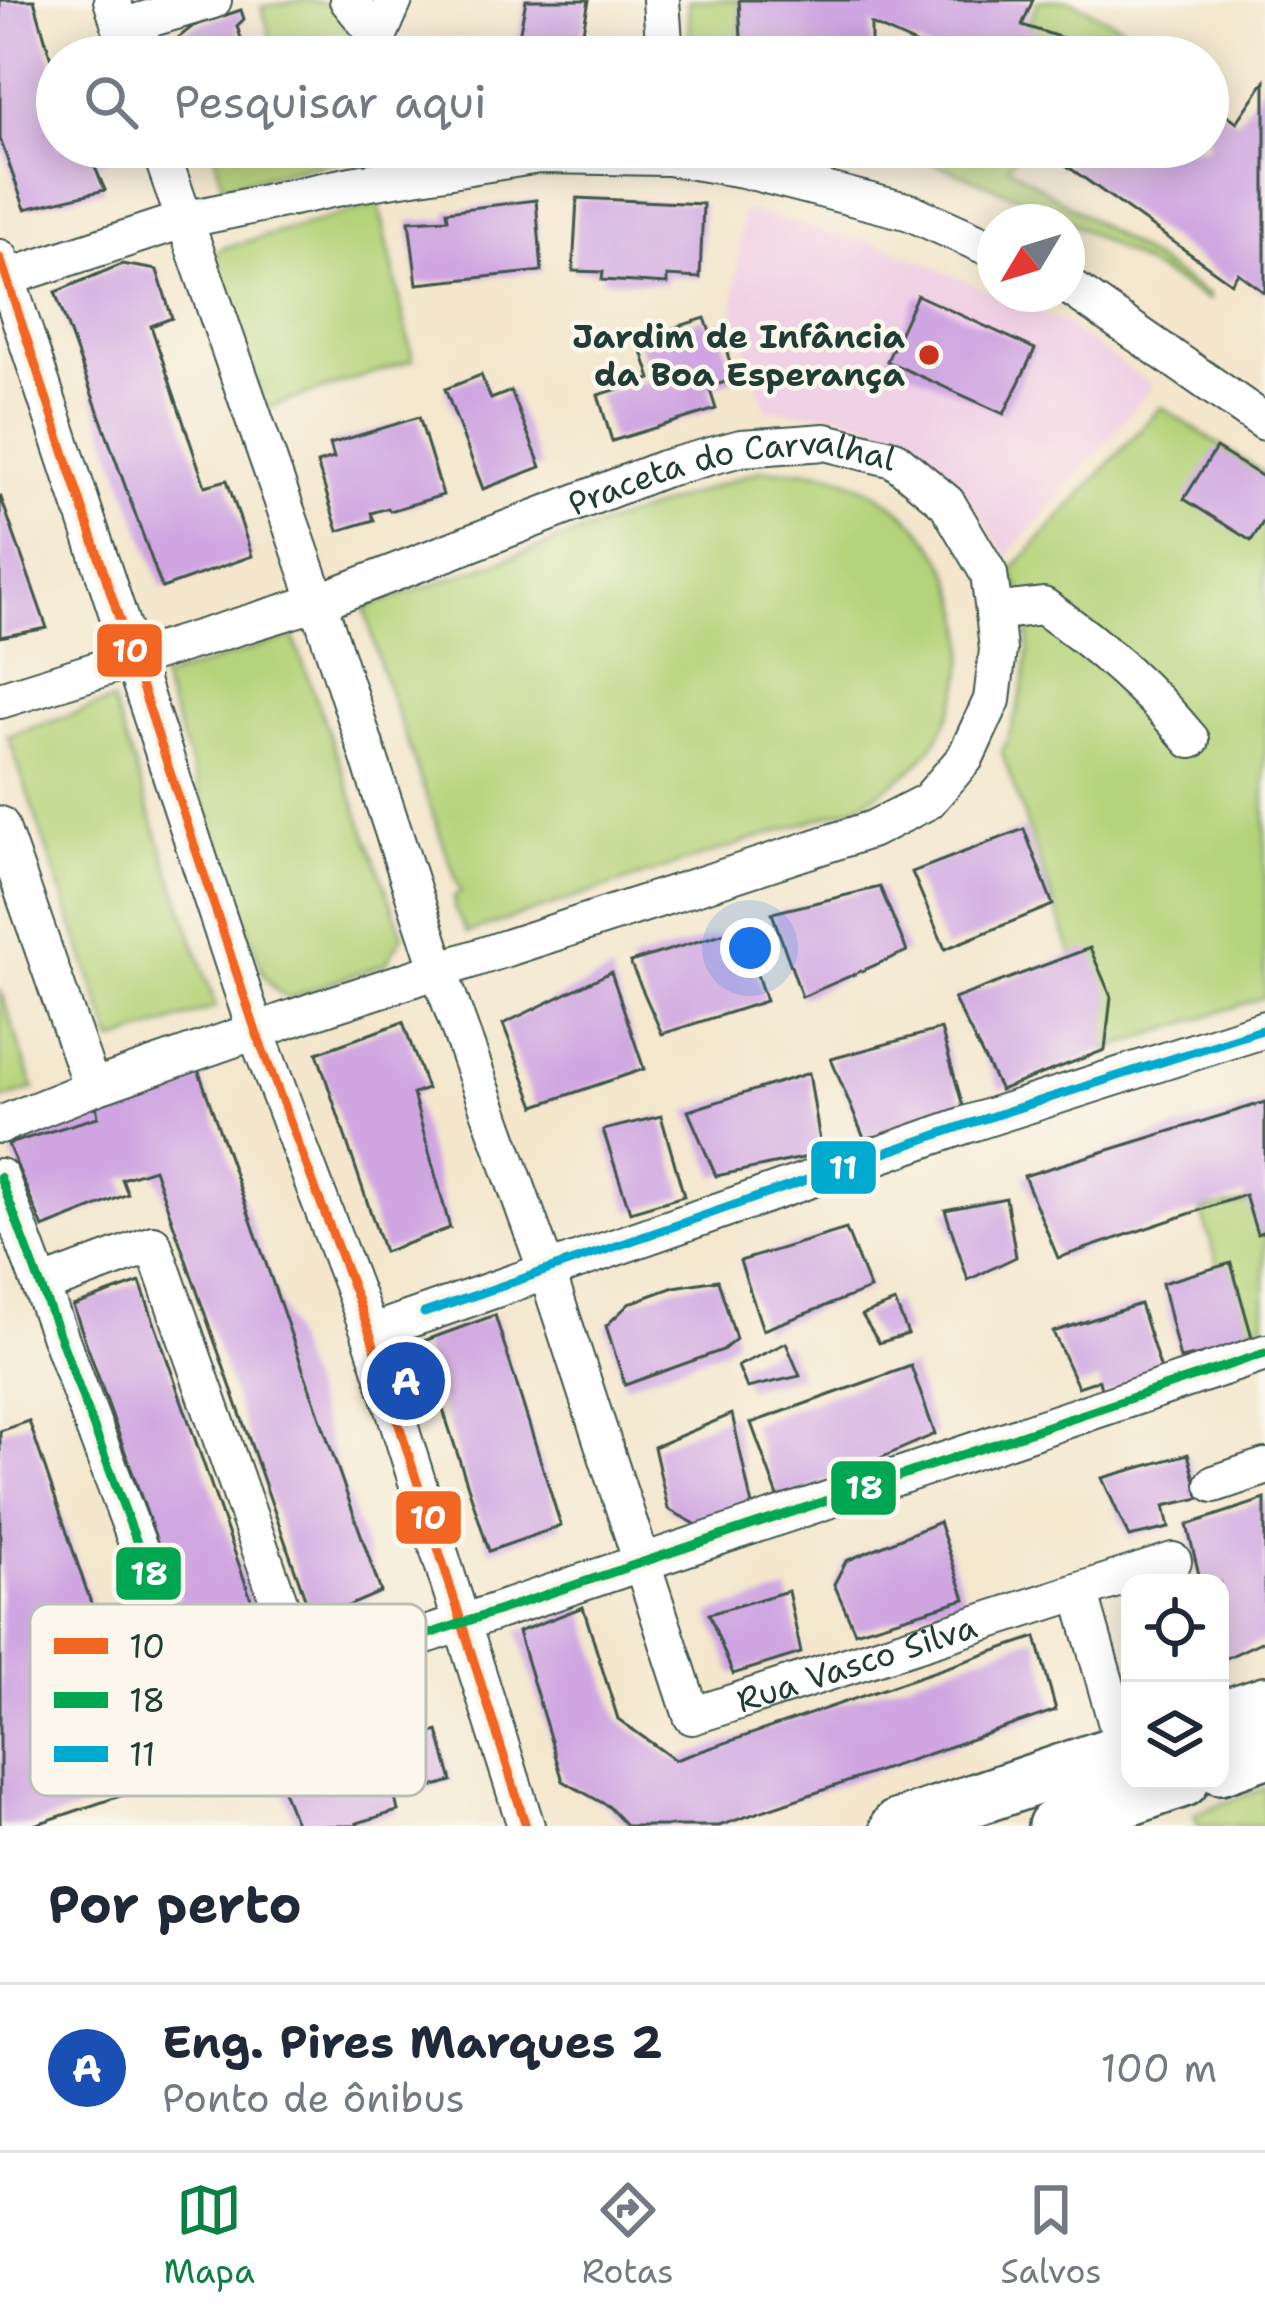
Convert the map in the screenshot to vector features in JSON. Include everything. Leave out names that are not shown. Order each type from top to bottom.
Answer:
[{"type":"main road","points":[[1229,1714],[1265,1702]]},
{"type":"main road","points":[[897,1826],[1121,1750]]},
{"type":"main road","points":[[1229,1765],[1265,1753]]},
{"type":"main road","points":[[1054,1826],[1157,1790]]},
{"type":"street","points":[[121,28],[213,0]]},
{"type":"street","points":[[348,0],[372,36]]},
{"type":"street","points":[[383,36],[394,0]]},
{"type":"street","points":[[661,0],[664,36]]},
{"type":"street","points":[[166,168],[644,1563]]},
{"type":"street","points":[[373,168],[3,268],[256,1032],[370,1333],[526,1826]]},
{"type":"street","points":[[738,168],[910,212],[977,242]]},
{"type":"street","points":[[1085,297],[1261,410]]},
{"type":"street","name":"Praceta do Carvalhal","points":[[0,700],[318,602],[663,469],[741,448],[825,442],[894,459],[946,503],[989,574],[998,650],[992,700],[964,758],[928,801],[874,829],[256,1032],[0,1125]]},
{"type":"street","points":[[994,612],[1043,606],[1114,658],[1191,740]]},
{"type":"street","points":[[0,825],[92,1088]]},
{"type":"street","points":[[370,1333],[968,1124],[1265,1029]]},
{"type":"street","points":[[0,1178],[160,1604]]},
{"type":"street","points":[[41,1286],[153,1244],[280,1604]]},
{"type":"street","points":[[426,1637],[1265,1353]]},
{"type":"street","points":[[1214,1484],[1265,1467]]},
{"type":"street","name":"Rua Vasco Silva","points":[[644,1563],[692,1716],[1173,1561]]},
{"type":"street","points":[[1080,1594],[1121,1728]]},
{"type":"shaded area","name":"Jardim de Infância da Boa Esperança","points":[[743,210],[888,247],[977,286],[977,312],[1037,312],[1064,324],[1153,386],[1007,557],[970,498],[922,449],[882,428],[840,414],[766,410],[734,311]]},
{"type":"green space","points":[[305,0],[335,5],[360,36],[270,36],[262,7]]},
{"type":"green space","points":[[688,0],[739,0],[741,36],[690,36]]},
{"type":"green space","points":[[1038,0],[1070,0],[1125,28],[1119,36],[1024,36]]},
{"type":"green space","points":[[218,168],[303,168],[223,186]]},
{"type":"green space","points":[[946,168],[1011,168],[1067,204],[1037,204]]},
{"type":"green space","points":[[379,204],[413,360],[264,409],[213,256],[223,248]]},
{"type":"green space","points":[[1085,216],[1209,296],[1208,300],[1085,231]]},
{"type":"green space","points":[[1161,407],[1265,474],[1265,997],[1105,1050],[1002,753],[1020,700],[1029,645],[1026,603],[1011,571]]},
{"type":"green space","points":[[761,470],[834,475],[874,493],[908,517],[934,547],[953,581],[963,619],[964,658],[956,699],[937,739],[910,770],[853,807],[467,933],[454,908],[454,896],[461,893],[380,666],[365,608]]},
{"type":"green space","points":[[293,636],[403,935],[386,963],[289,998],[264,975],[161,679]]},
{"type":"green space","points":[[112,701],[216,1007],[113,1042],[8,736]]},
{"type":"green space","points":[[0,989],[34,1089],[0,1100]]},
{"type":"green space","points":[[1265,1199],[1265,1322],[1239,1331],[1201,1211]]},
{"type":"green space","points":[[1265,1788],[1265,1826],[1198,1826],[1194,1814]]},
{"type":"building","points":[[0,0],[34,0],[44,36],[36,36],[36,168],[95,168],[105,190],[25,209],[0,139]]},
{"type":"building","points":[[526,0],[589,0],[582,36],[519,36]]},
{"type":"building","points":[[739,0],[1033,0],[1022,25],[1056,36],[898,36],[871,24],[871,36],[741,36]]},
{"type":"building","points":[[241,10],[244,19],[237,26],[240,36],[180,36],[193,26]]},
{"type":"building","points":[[1265,81],[1265,293],[1238,273],[1231,283],[1070,168],[1229,168],[1229,116],[1237,122]]},
{"type":"building","points":[[577,198],[703,204],[700,278],[667,276],[667,284],[602,280],[603,272],[573,271]]},
{"type":"building","points":[[536,200],[542,271],[417,284],[409,221],[448,219],[447,211]]},
{"type":"building","points":[[122,264],[157,270],[172,318],[151,326],[205,486],[227,480],[252,556],[162,588],[55,292]]},
{"type":"building","name":"Jardim de Infância da Boa Esperança","points":[[917,295],[1035,349],[1004,414],[887,361]]},
{"type":"building","points":[[705,318],[710,332],[720,329],[735,379],[709,387],[716,409],[612,441],[598,395],[651,379],[638,339]]},
{"type":"building","points":[[481,375],[491,399],[511,391],[541,467],[483,489],[445,389]]},
{"type":"building","points":[[419,417],[443,495],[371,513],[374,520],[338,531],[317,463],[334,458],[330,444]]},
{"type":"building","points":[[1216,448],[1265,478],[1265,519],[1251,541],[1184,499]]},
{"type":"building","points":[[0,495],[47,628],[0,637]]},
{"type":"building","points":[[1024,829],[1053,905],[945,949],[912,872]]},
{"type":"building","points":[[880,887],[907,951],[802,997],[772,913]]},
{"type":"building","points":[[741,928],[766,1001],[662,1034],[630,962]]},
{"type":"building","points":[[1090,948],[1111,997],[1105,1050],[1000,1090],[954,999]]},
{"type":"building","points":[[611,972],[644,1069],[535,1106],[503,1024]]},
{"type":"building","points":[[403,1022],[427,1089],[413,1094],[450,1228],[384,1252],[317,1053]]},
{"type":"building","points":[[941,1029],[968,1124],[864,1138],[831,1059]]},
{"type":"building","points":[[198,1069],[381,1592],[353,1604],[307,1604],[154,1169],[122,1179],[128,1194],[43,1228],[8,1144],[98,1117],[96,1104]]},
{"type":"building","points":[[809,1073],[822,1154],[716,1176],[688,1111]]},
{"type":"building","points":[[1265,1102],[1265,1231],[1257,1234],[1245,1195],[1058,1258],[1024,1176]]},
{"type":"building","points":[[661,1116],[684,1196],[630,1212],[603,1130]]},
{"type":"building","points":[[1006,1198],[1016,1257],[968,1280],[945,1210]]},
{"type":"building","points":[[846,1229],[870,1289],[763,1330],[740,1261]]},
{"type":"building","points":[[1231,1263],[1254,1344],[1180,1359],[1162,1283]]},
{"type":"building","points":[[718,1280],[736,1339],[723,1350],[625,1385],[606,1326],[630,1303],[674,1287]]},
{"type":"building","points":[[140,1282],[253,1604],[179,1604],[73,1306]]},
{"type":"building","points":[[895,1302],[908,1334],[879,1343],[862,1315]]},
{"type":"building","points":[[1140,1304],[1162,1373],[1102,1395],[1099,1380],[1078,1387],[1053,1332]]},
{"type":"building","points":[[495,1315],[561,1526],[489,1551],[421,1342]]},
{"type":"building","points":[[786,1343],[800,1376],[747,1388],[738,1366]]},
{"type":"building","points":[[911,1366],[935,1434],[780,1502],[751,1423]]},
{"type":"building","points":[[732,1414],[752,1506],[701,1527],[668,1509],[654,1447]]},
{"type":"building","points":[[29,1421],[91,1604],[30,1604],[30,1796],[120,1796],[31,1826],[0,1826],[0,1431]]},
{"type":"building","points":[[1188,1454],[1200,1498],[1164,1506],[1169,1528],[1129,1537],[1102,1478]]},
{"type":"building","points":[[1265,1499],[1265,1640],[1229,1657],[1229,1574],[1199,1574],[1187,1525]]},
{"type":"building","points":[[939,1522],[965,1599],[855,1632],[834,1584],[846,1561]]},
{"type":"building","points":[[788,1591],[801,1653],[733,1674],[709,1614]]},
{"type":"building","points":[[583,1607],[618,1719],[675,1760],[1036,1637],[1056,1710],[719,1826],[627,1826],[608,1806],[563,1781],[518,1632]]},
{"type":"building","points":[[438,1731],[452,1781],[426,1789],[426,1735]]},
{"type":"building","points":[[285,1796],[402,1796],[395,1798],[398,1811],[358,1826],[297,1826]]},
{"type":"transit line","name":"10","points":[[0,258],[256,1032],[370,1333],[526,1826]]},
{"type":"transit line","name":"11","points":[[424,1313],[968,1124],[1265,1029]]},
{"type":"transit line","name":"18","points":[[0,1177],[160,1604]]},
{"type":"transit line","name":"18","points":[[426,1635],[1265,1353]]},
{"type":"place","name":"Jardim de Infância da Boa Esperança","points":[[929,355]]},
{"type":"place","name":"Eng. Pires Marques 2","points":[[406,1381]]}]
